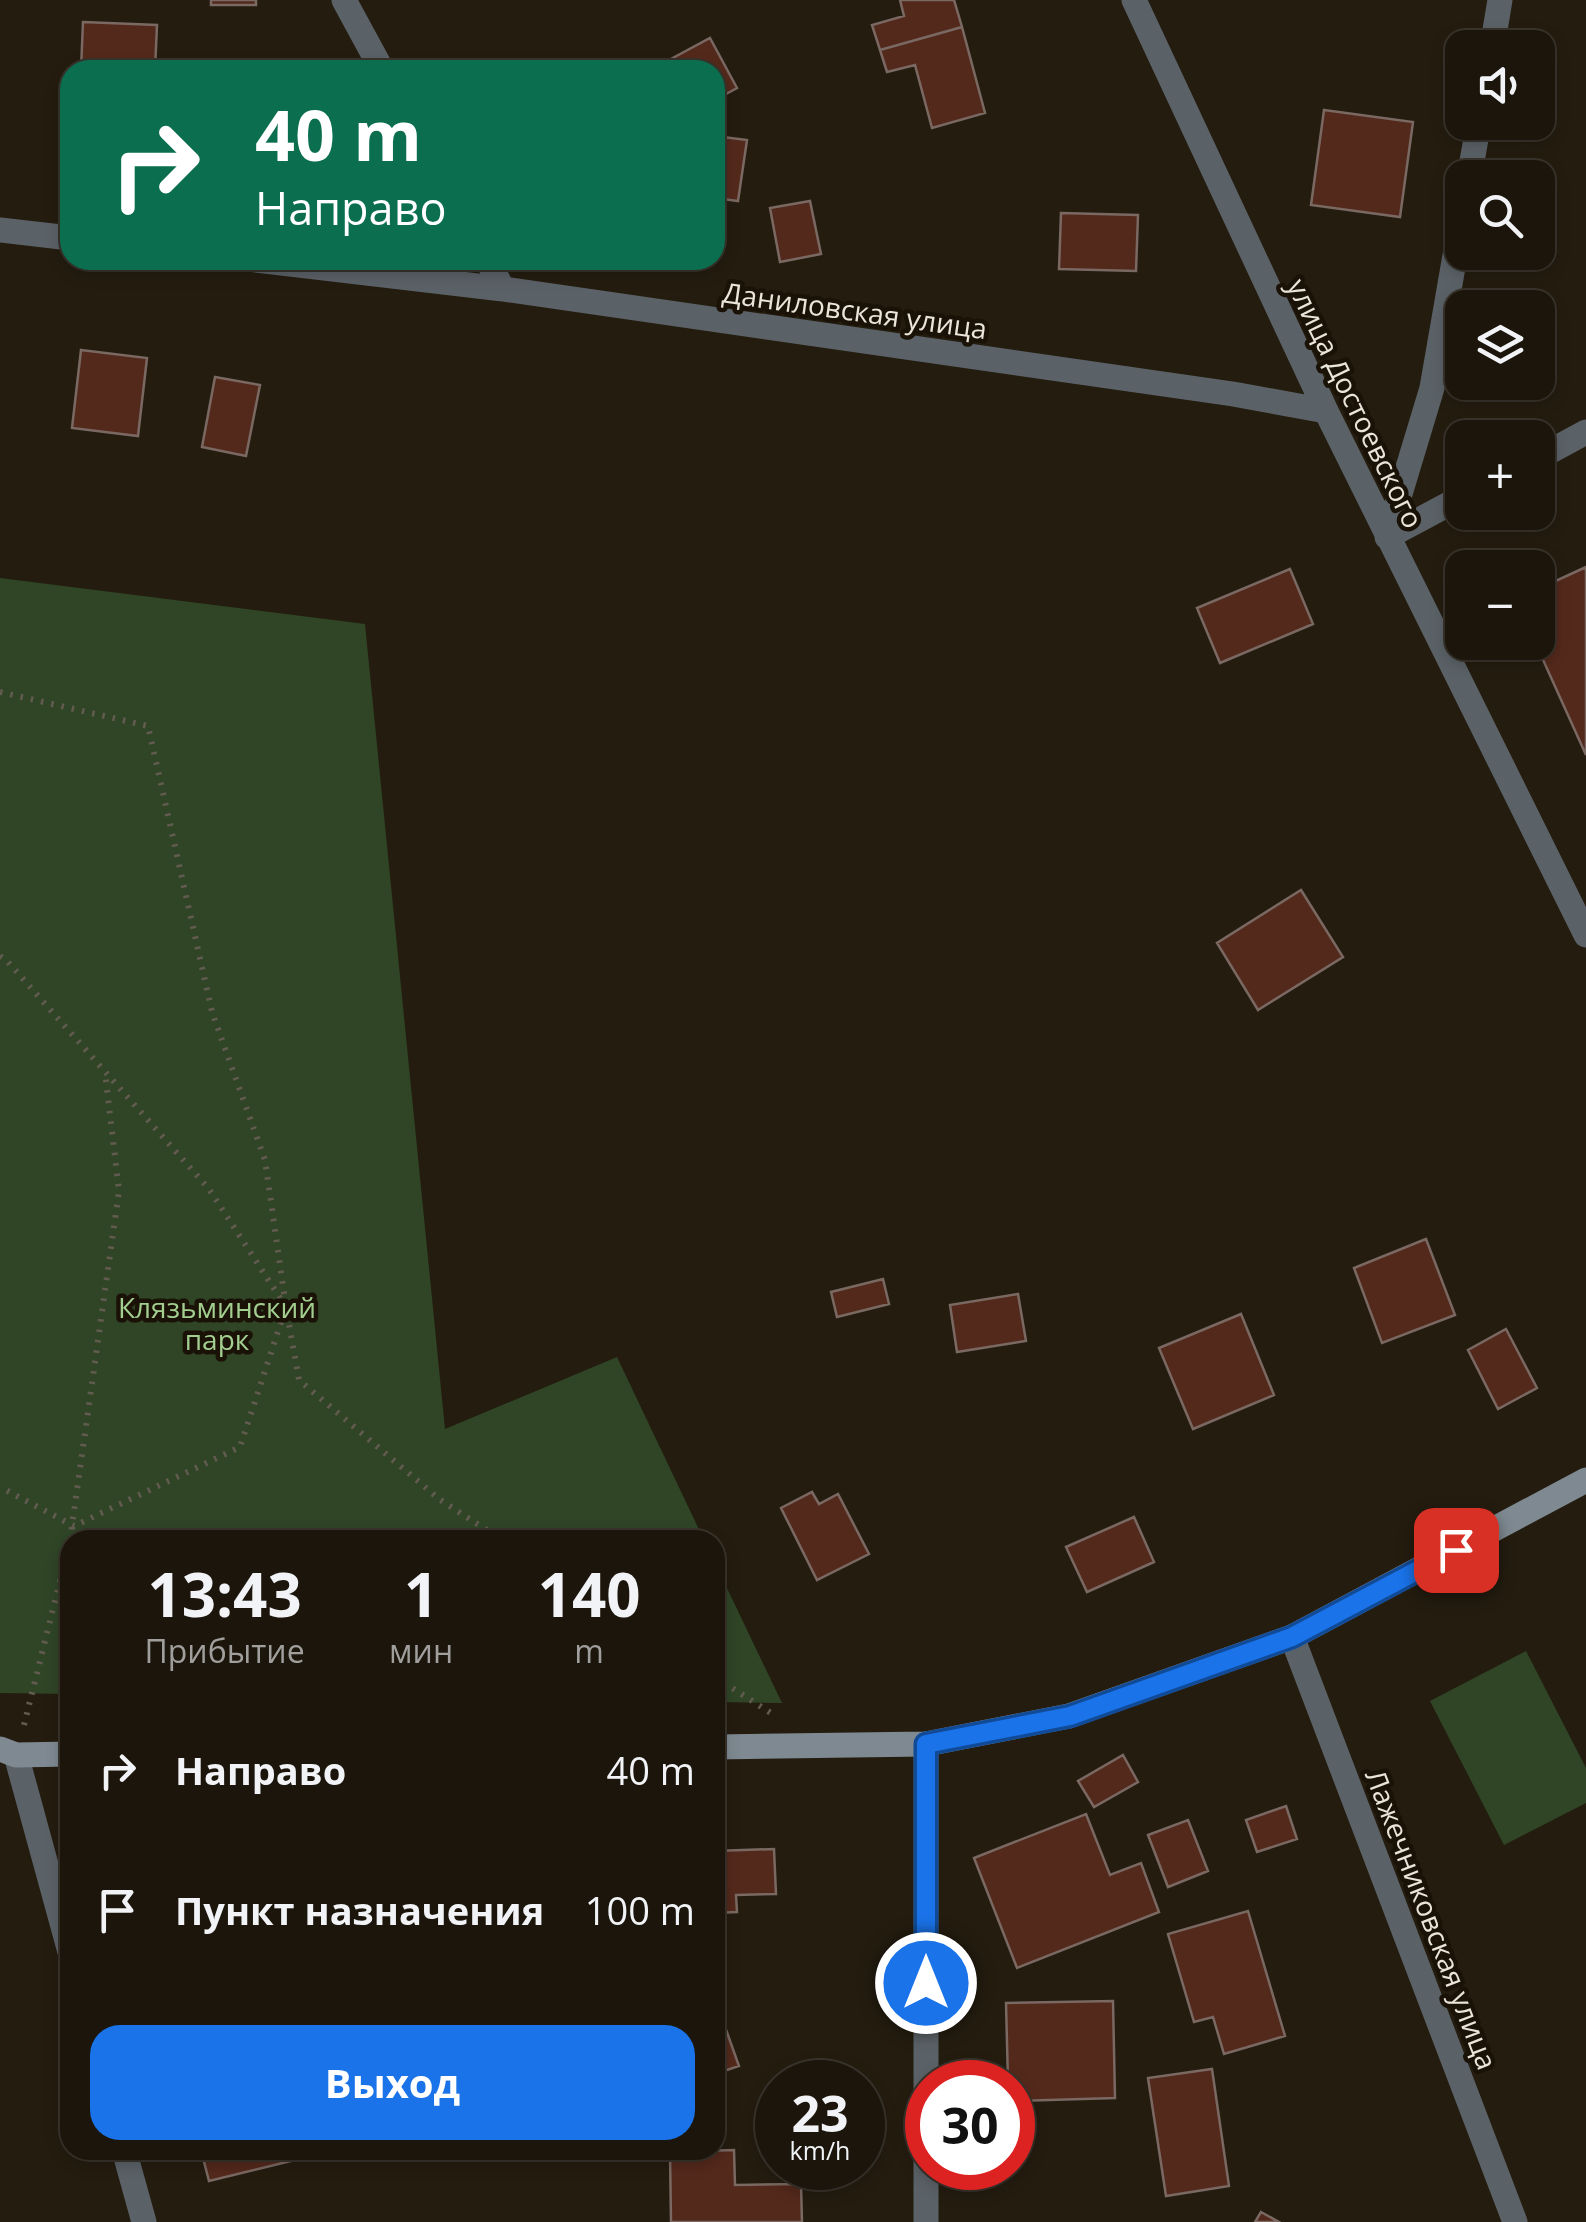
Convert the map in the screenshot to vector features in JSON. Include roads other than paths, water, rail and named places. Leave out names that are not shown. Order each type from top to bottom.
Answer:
[{"type":"street","points":[[344,0],[377,60]]},
{"type":"street","name":"улица Достоевского","points":[[1134,0],[1326,411],[1586,935]]},
{"type":"street","points":[[1495,30],[1500,0]]},
{"type":"street","points":[[0,230],[60,237]]},
{"type":"street","name":"Даниловская улица","points":[[341,270],[503,289],[1326,411]]},
{"type":"street","points":[[493,270],[503,289]]},
{"type":"street","points":[[1387,537],[1432,388],[1452,270]]},
{"type":"street","points":[[1555,449],[1586,432]]},
{"type":"street","points":[[1387,537],[1445,506]]},
{"type":"street","points":[[725,1747],[926,1744],[1070,1716],[1292,1637],[1586,1480]]},
{"type":"street","name":"Лажечниковская улица","points":[[1292,1637],[1514,2222]]},
{"type":"street","points":[[926,1744],[926,2222]]},
{"type":"street","points":[[60,1754],[8,1752],[60,1920]]},
{"type":"street","points":[[127,2160],[144,2222]]},
{"type":"park label","name":"Клязьминский парк","points":[[217,1323]]}]
